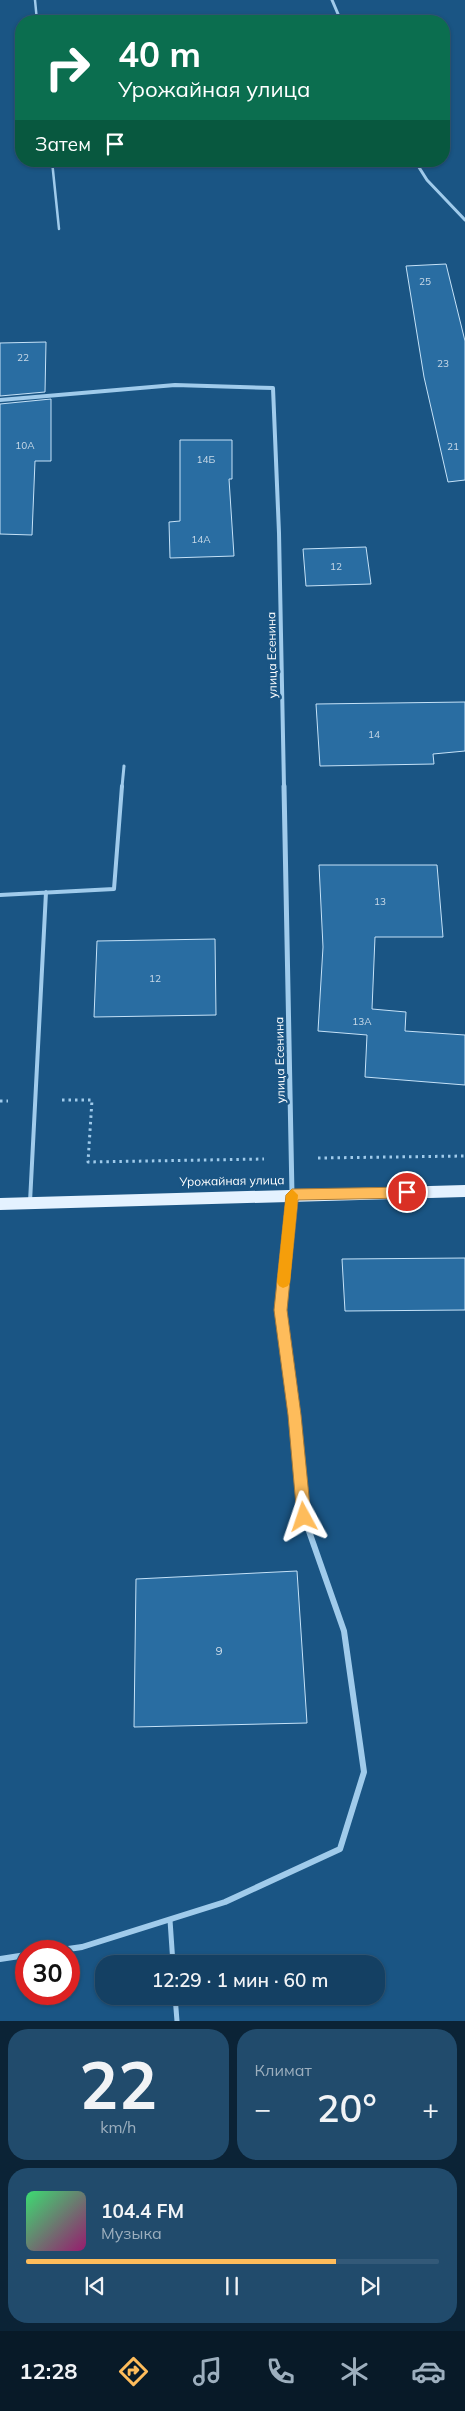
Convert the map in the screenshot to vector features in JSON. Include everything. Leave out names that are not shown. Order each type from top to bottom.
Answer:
[{"type":"main road","name":"Урожайная улица","points":[[0,1204],[465,1191]]},
{"type":"street","points":[[332,0],[338,15]]},
{"type":"street","points":[[419,167],[427,180],[465,220]]},
{"type":"street","name":"улица Есенина","points":[[0,400],[175,385],[273,388],[279,533],[292,1159],[292,1195],[281,1310],[295,1415],[304,1517],[344,1631],[364,1772],[340,1849],[225,1902],[80,1947]]},
{"type":"street","points":[[0,1959],[15,1957]]},
{"type":"lane","points":[[35,0],[36,15]]},
{"type":"lane","points":[[53,167],[59,229]]},
{"type":"lane","points":[[0,895],[114,889],[124,766]]},
{"type":"lane","points":[[30,1202],[46,892]]},
{"type":"lane","points":[[170,1920],[172,1955]]},
{"type":"lane","points":[[176,2005],[177,2021]]},
{"type":"path","points":[[55,1100],[92,1100],[88,1162],[465,1156]]},
{"type":"path","points":[[0,1101],[9,1101]]},
{"type":"building","points":[[446,264],[465,341],[465,480],[448,482],[424,377],[406,266]]},
{"type":"building","points":[[46,342],[45,392],[0,396],[0,343]]},
{"type":"building","points":[[51,399],[51,461],[35,461],[32,535],[0,534],[0,404]]},
{"type":"building","points":[[180,440],[232,440],[232,479],[229,479],[234,556],[170,558],[169,522],[180,521]]},
{"type":"building","points":[[366,547],[371,584],[306,586],[303,549]]},
{"type":"building","points":[[465,702],[465,751],[433,754],[434,764],[320,766],[316,704]]},
{"type":"building","points":[[319,865],[437,865],[443,937],[375,937],[372,1009],[406,1012],[405,1031],[465,1035],[465,1085],[365,1077],[367,1035],[318,1031],[323,947]]},
{"type":"building","points":[[215,939],[216,1015],[94,1017],[97,941]]},
{"type":"building","points":[[465,1258],[465,1310],[345,1311],[342,1259]]},
{"type":"building","points":[[297,1571],[307,1723],[134,1727],[136,1579]]},
{"type":"slow traffic","points":[[283,1282],[292,1195]]},
{"type":"route","points":[[304,1517],[295,1415],[281,1310],[292,1195],[407,1192]]}]
